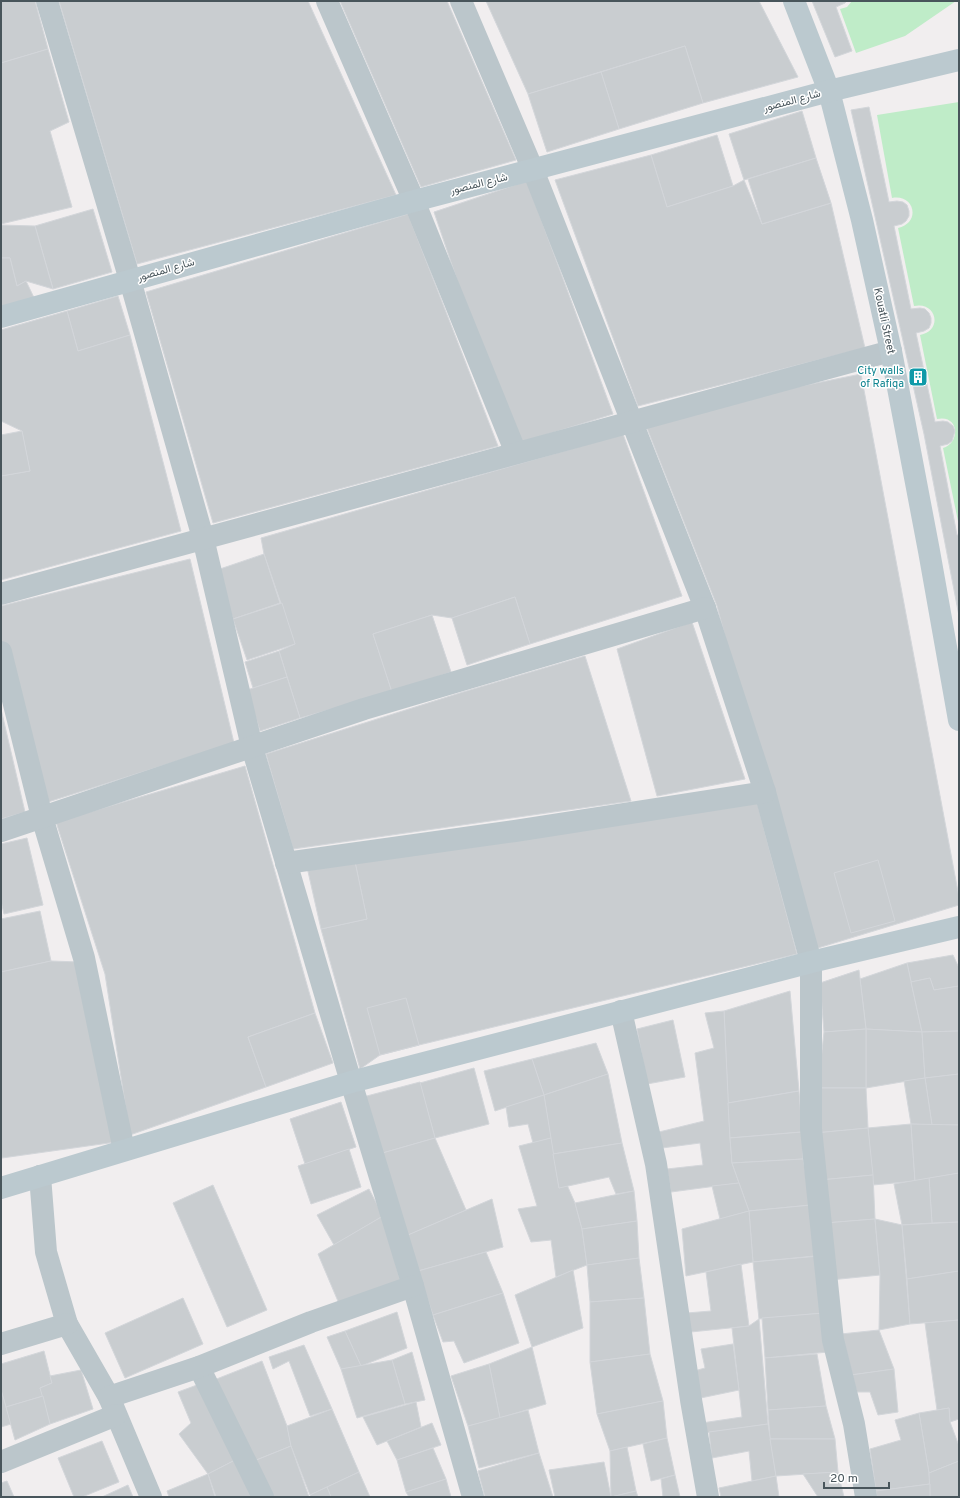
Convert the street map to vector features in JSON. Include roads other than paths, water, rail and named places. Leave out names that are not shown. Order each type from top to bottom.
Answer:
[{"type":"street","points":[[47,1],[130,280],[203,538],[252,747],[413,1286],[473,1497]]},
{"type":"street","points":[[327,1],[414,201],[516,453]]},
{"type":"street","points":[[461,1],[533,170],[705,608],[765,792],[811,962],[812,1145],[833,1340],[854,1424],[866,1497]]},
{"type":"street","name":"Kouatli Street","points":[[794,1],[829,91],[862,220],[891,351],[959,720]]},
{"type":"street","name":"شارع المنصور","points":[[1,317],[414,201],[829,91],[959,60]]},
{"type":"street","points":[[1,594],[891,351]]},
{"type":"street","points":[[1,831],[364,709],[705,608]]},
{"type":"street","points":[[1,652],[42,817],[84,958],[124,1150]]},
{"type":"street","points":[[286,863],[515,831],[765,792]]},
{"type":"street","points":[[1,1188],[351,1082],[811,962],[959,927]]},
{"type":"street","points":[[621,1012],[656,1164],[691,1400],[708,1497]]},
{"type":"street","points":[[40,1176],[46,1252],[67,1324],[112,1406],[151,1497]]},
{"type":"street","points":[[1,1462],[112,1406],[199,1367],[311,1322],[413,1286]]},
{"type":"street","points":[[1,1344],[67,1324]]},
{"type":"street","points":[[199,1367],[264,1497]]},
{"type":"place","name":"City walls of Rafiqa","points":[[918,377]]}]
